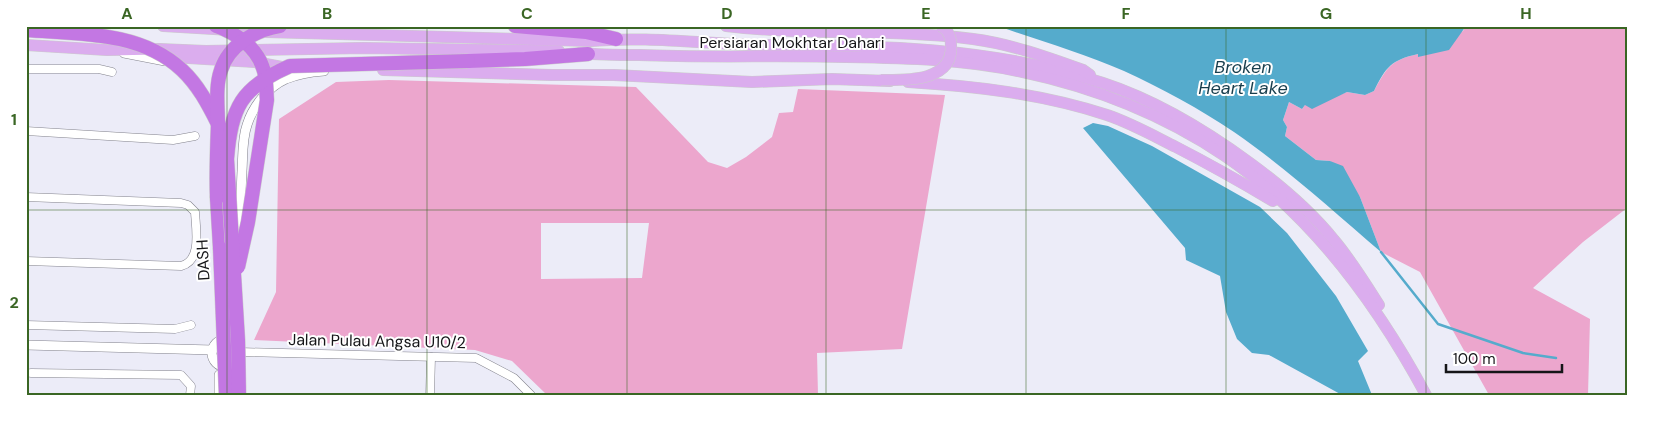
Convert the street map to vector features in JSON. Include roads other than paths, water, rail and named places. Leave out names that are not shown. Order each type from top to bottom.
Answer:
[{"type":"highway","points":[[216,26],[236,35],[252,49],[263,68],[267,100],[248,222],[234,283]]},
{"type":"highway","name":"DASH","points":[[226,395],[216,153],[220,71],[234,47],[254,34],[268,28],[280,26]]},
{"type":"highway","points":[[515,26],[586,32],[616,39]]},
{"type":"highway","points":[[26,30],[103,36],[140,45],[156,52],[172,61],[193,82],[218,124]]},
{"type":"highway","points":[[234,283],[228,193],[227,159],[229,135],[235,111],[250,90],[278,71],[290,66],[525,59],[588,54]]},
{"type":"highway","name":"DASH","points":[[234,283],[239,395]]},
{"type":"main road","name":"Persiaran Mokhtar Dahari","points":[[163,26],[266,32],[590,41],[616,39],[737,44],[838,45],[981,55],[1050,69],[1103,83],[1171,112],[1202,130],[1261,171],[1305,209],[1334,240],[1413,355],[1425,379],[1428,395]]},
{"type":"main road","points":[[726,26],[972,39],[1001,44],[1057,60],[1083,70],[1103,83]]},
{"type":"main road","points":[[882,80],[920,78],[941,70],[948,60],[951,49],[950,35],[941,26]]},
{"type":"main road","name":"Persiaran Mokhtar Dahari","points":[[26,45],[107,50],[159,49],[206,51],[363,48],[560,51],[588,54],[702,58],[869,57],[968,63],[1023,72],[1121,101],[1179,129],[1224,156],[1264,186],[1313,232],[1377,313],[1404,353],[1428,395]]},
{"type":"main road","points":[[107,50],[208,60],[255,62],[289,69],[614,75],[752,82],[832,79],[882,80],[989,89],[1055,101],[1108,116],[1140,128],[1193,156],[1295,215]]},
{"type":"street","points":[[107,50],[176,63],[189,73],[207,97],[222,162],[221,340],[213,350],[214,359],[220,365],[233,365],[238,360],[240,352],[237,345],[230,340],[221,340]]},
{"type":"street","points":[[26,68],[112,72]]},
{"type":"street","points":[[234,342],[243,143],[247,125],[260,100],[274,86],[286,79],[307,73],[334,69]]},
{"type":"street","points":[[26,131],[173,140],[195,136]]},
{"type":"street","points":[[26,197],[181,203],[188,205],[195,212],[196,234],[193,258],[187,265],[181,266],[26,261]]},
{"type":"street","points":[[26,326],[175,329],[191,325]]},
{"type":"street","points":[[26,345],[213,350]]},
{"type":"street","name":"Jalan Pulau Angsa U10/2","points":[[240,352],[476,358],[514,378],[531,395]]},
{"type":"street","points":[[430,395],[431,357]]},
{"type":"street","points":[[219,395],[220,365]]},
{"type":"street","points":[[232,395],[233,365]]},
{"type":"street","points":[[31,373],[181,375],[191,386],[190,395]]},
{"type":"water","name":"Broken Heart Lake","points":[[998,26],[1466,26],[1449,50],[1418,57],[1418,54],[1409,56],[1395,62],[1386,70],[1374,91],[1365,95],[1347,92],[1312,109],[1305,105],[1302,109],[1289,102],[1283,120],[1287,127],[1285,136],[1316,160],[1330,161],[1343,166],[1360,197],[1381,252],[1272,160],[1221,123],[1194,107],[1124,71]]},
{"type":"water","points":[[1093,123],[1108,126],[1152,146],[1260,207],[1287,233],[1336,296],[1368,351],[1358,361],[1372,395],[1342,395],[1269,355],[1252,353],[1237,339],[1226,312],[1220,276],[1186,260],[1185,248],[1083,128]]},
{"type":"waterway","points":[[1381,252],[1438,324],[1523,353],[1556,358]]}]
